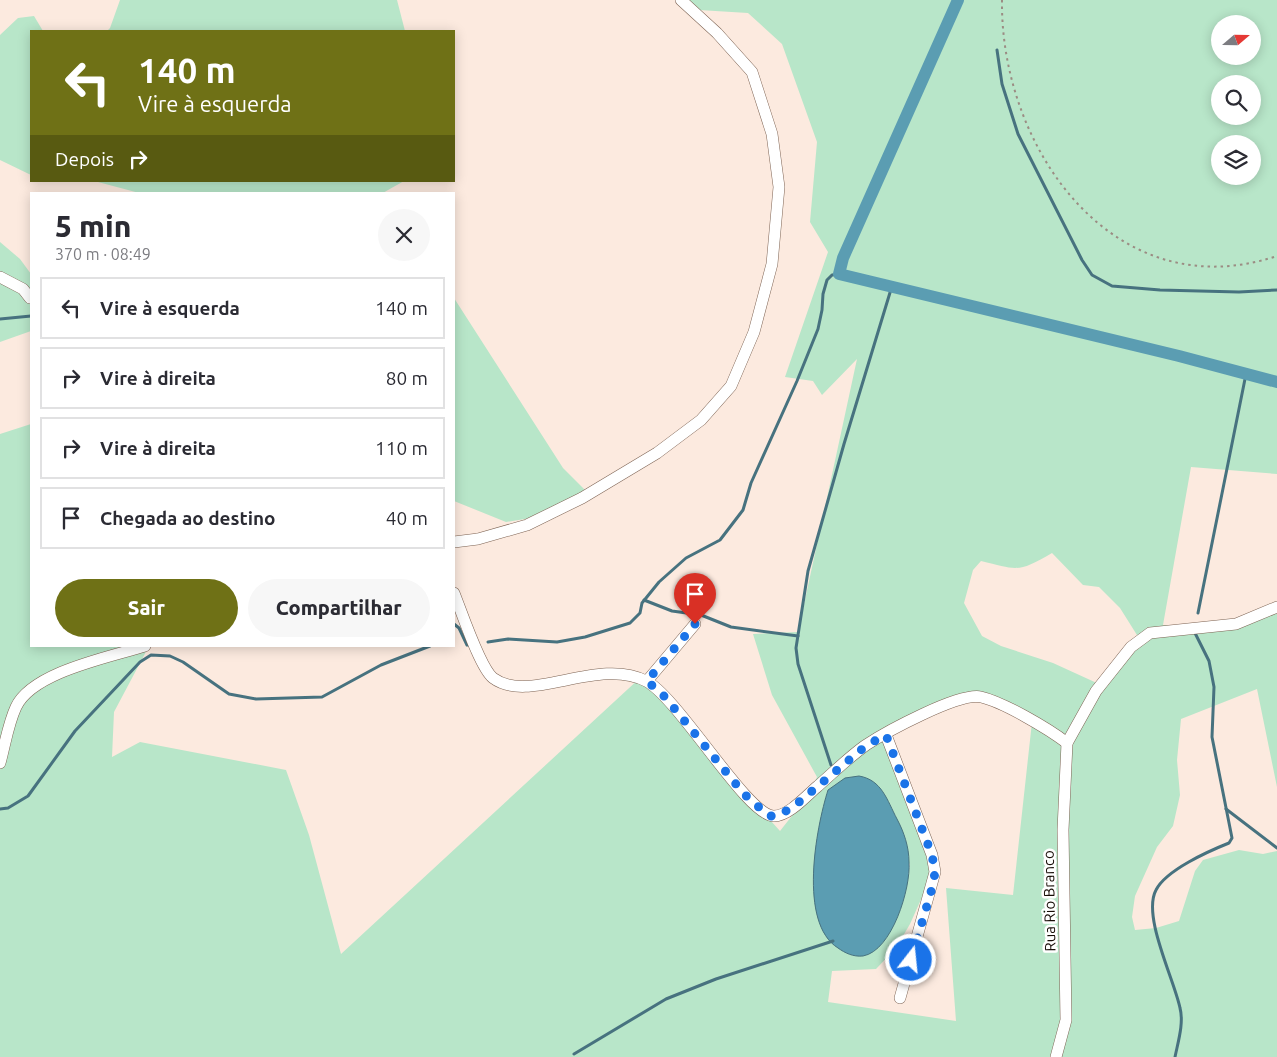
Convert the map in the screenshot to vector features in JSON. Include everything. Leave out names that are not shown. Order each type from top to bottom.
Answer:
[{"type":"street","points":[[455,542],[478,539],[526,525],[582,498],[657,453],[701,420],[732,386],[754,332],[772,264],[779,187],[775,151],[772,134],[752,72],[717,33],[681,0]]},
{"type":"street","points":[[0,278],[23,289],[30,298]]},
{"type":"street","points":[[455,595],[483,662],[492,678],[511,685],[542,686],[586,674],[609,673],[647,681],[665,697],[744,794],[769,816],[777,816],[793,807],[867,745],[933,708],[980,696],[1037,723],[1067,742],[1096,692],[1130,646],[1150,634],[1236,624],[1277,607]]},
{"type":"street","points":[[647,681],[695,624]]},
{"type":"street","points":[[0,763],[16,707],[31,688],[65,671],[142,647]]},
{"type":"street","points":[[886,735],[926,838],[935,872],[900,998]]},
{"type":"street","name":"Rua Rio Branco","points":[[1056,1057],[1066,1020],[1063,830],[1067,742]]},
{"type":"path","points":[[1002,0],[1006,49],[1021,108],[1051,170],[1083,210],[1121,240],[1148,254],[1176,264],[1200,267],[1229,266],[1277,256]]},
{"type":"green space","points":[[120,0],[397,0],[405,30],[108,30]]},
{"type":"green space","points":[[686,0],[1277,0],[1277,474],[1191,467],[1163,625],[1236,628],[1277,604],[1277,787],[1257,689],[1181,719],[1177,760],[1180,795],[1173,826],[1157,847],[1135,896],[1132,917],[1135,930],[1156,928],[1179,921],[1195,871],[1203,860],[1239,850],[1263,854],[1277,851],[1277,1057],[0,1057],[0,434],[30,424],[30,647],[148,647],[114,712],[112,757],[140,742],[286,770],[309,835],[341,954],[641,677],[780,831],[806,798],[817,777],[772,695],[753,634],[798,632],[857,359],[822,395],[813,381],[785,377],[828,252],[810,222],[817,142],[782,44],[748,13],[699,10]],"holes":[[[1052,553],[1083,585],[1099,587],[1120,608],[1142,643],[1099,684],[1053,663],[1001,646],[982,636],[964,603],[973,570],[981,561],[1018,568],[1032,564]],[[976,695],[1032,722],[1013,895],[946,888],[956,1021],[828,1002],[832,971],[876,969],[896,948],[910,924],[923,895],[932,866],[883,731]],[[828,790],[910,864],[902,904],[891,930],[873,950],[862,956],[816,857]]]},
{"type":"green space","points":[[34,16],[42,30],[30,30],[30,175],[0,160],[0,35],[18,18]]},
{"type":"green space","points":[[98,182],[402,182],[385,192],[136,192]]},
{"type":"green space","points":[[0,242],[20,259],[30,273],[30,331],[0,342]]},
{"type":"green space","points":[[455,300],[563,468],[586,491],[537,517],[506,522],[455,501]]},
{"type":"water","points":[[859,776],[873,782],[887,798],[904,834],[909,862],[907,887],[898,917],[883,943],[873,952],[863,956],[856,956],[841,950],[826,936],[818,918],[814,897],[815,850],[828,790],[845,778]]},
{"type":"waterway","points":[[958,0],[843,258],[839,274],[1179,356],[1277,382]]},
{"type":"waterway","points":[[997,50],[1002,84],[1018,134],[1082,260],[1092,275],[1112,286],[1160,290],[1239,292],[1277,290]]},
{"type":"waterway","points":[[488,642],[508,639],[557,642],[585,637],[630,623],[640,613],[642,603],[659,582],[686,558],[720,540],[743,510],[751,483],[818,329],[827,280],[832,275],[839,274]]},
{"type":"waterway","points":[[831,765],[798,664],[796,648],[808,571],[892,286]]},
{"type":"waterway","points":[[0,319],[30,316]]},
{"type":"waterway","points":[[1198,613],[1246,374]]},
{"type":"waterway","points":[[644,600],[672,611],[701,615],[731,627],[798,636]]},
{"type":"waterway","points":[[455,625],[459,628],[467,645],[470,645]]},
{"type":"waterway","points":[[1175,1057],[1181,1014],[1177,996],[1160,948],[1153,915],[1153,901],[1156,890],[1169,875],[1189,862],[1229,843],[1232,838],[1212,737],[1214,687],[1209,661],[1195,633]]},
{"type":"waterway","points":[[0,809],[8,808],[28,796],[75,731],[140,662],[151,655],[170,656],[183,662],[229,694],[256,699],[322,697],[381,665],[427,647]]},
{"type":"waterway","points":[[1226,809],[1277,848]]},
{"type":"waterway","points":[[574,1054],[666,999],[716,979],[833,941]]},
{"type":"route","points":[[695,624],[647,681],[665,697],[744,794],[769,816],[777,816],[793,807],[867,745],[886,735],[932,855],[935,872],[911,960]]}]
